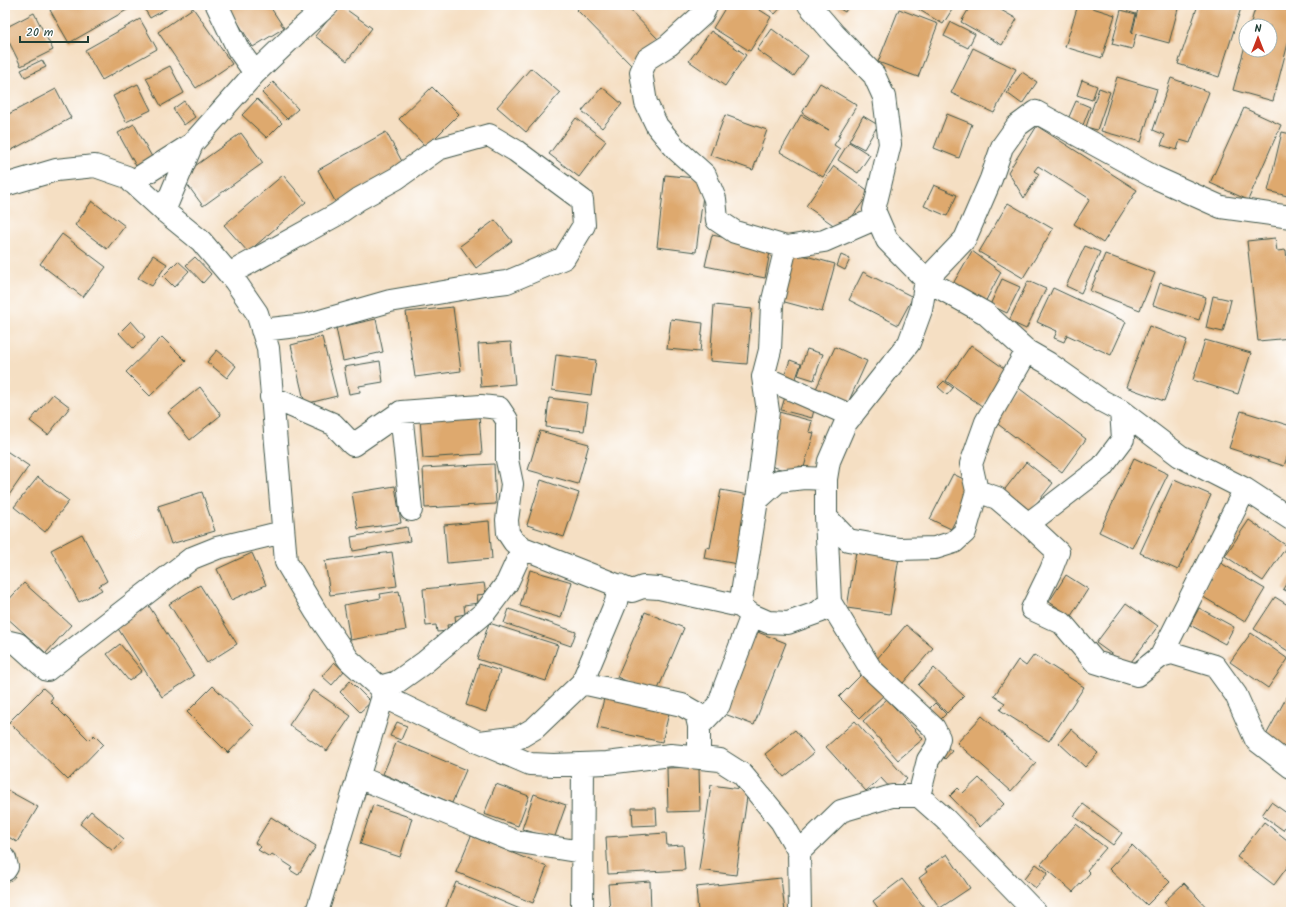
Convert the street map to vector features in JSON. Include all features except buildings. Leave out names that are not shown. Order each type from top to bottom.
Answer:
[{"type":"street","points":[[217,5],[238,49],[255,73]]},
{"type":"street","points":[[132,182],[192,144],[255,73],[328,5]]},
{"type":"street","points":[[707,5],[702,15],[669,45],[647,59],[641,72],[646,103],[657,126],[677,150],[705,175],[715,199],[717,220],[735,232],[786,247],[824,241],[877,218]]},
{"type":"street","points":[[809,5],[835,35],[874,75],[884,97],[890,144],[874,210],[887,240],[926,280],[985,313],[1027,351],[1048,363],[1102,401],[1121,411],[1180,456],[1245,489],[1291,519]]},
{"type":"street","points":[[919,796],[928,760],[936,748],[939,738],[934,728],[871,670],[830,602],[826,517],[826,479],[829,461],[845,424],[909,343],[921,310],[926,280],[965,239],[991,180],[1002,147],[1018,126],[1036,112],[1154,177],[1221,207],[1291,217]]},
{"type":"street","points":[[229,274],[336,215],[397,178],[438,148],[489,135],[516,151],[582,200],[584,225],[564,258],[508,282],[390,301],[306,325],[262,330]]},
{"type":"street","points":[[164,211],[192,144]]},
{"type":"street","points":[[5,185],[56,170],[95,166],[127,177],[164,211],[201,241],[229,274],[257,313],[268,348],[286,562],[316,612],[349,660],[381,691],[478,742],[530,764],[607,764],[671,755],[720,760],[742,774],[782,821],[799,852],[800,912]]},
{"type":"street","points":[[699,726],[719,705],[746,611],[757,500],[768,411],[763,377],[770,350],[772,304],[786,247]]},
{"type":"street","points":[[826,517],[848,540],[900,549],[935,548],[954,542],[965,532],[977,491],[972,464],[986,422],[1027,351]]},
{"type":"street","points":[[763,377],[852,416]]},
{"type":"street","points":[[271,397],[333,424],[353,445],[401,412],[481,406],[499,408],[508,420],[508,460],[512,484],[507,520],[508,533],[514,542],[523,548],[632,591],[643,587],[659,588],[746,611],[768,622],[788,623],[819,612],[830,602]]},
{"type":"street","points":[[1028,524],[1102,467],[1123,439],[1121,411]]},
{"type":"street","points":[[401,412],[411,510]]},
{"type":"street","points":[[757,500],[778,481],[804,478],[826,479]]},
{"type":"street","points":[[1161,656],[1245,489]]},
{"type":"street","points":[[977,491],[997,498],[1058,552],[1032,609],[1062,623],[1095,662],[1137,675],[1161,656],[1172,653],[1215,666],[1236,695],[1256,740],[1291,766]]},
{"type":"street","points":[[5,641],[18,644],[47,670],[192,558],[217,548],[283,532]]},
{"type":"street","points":[[317,912],[358,777],[381,691],[397,682],[425,662],[486,611],[507,583],[523,548]]},
{"type":"street","points":[[478,742],[520,737],[535,728],[582,683],[616,602],[619,585]]},
{"type":"street","points":[[582,683],[682,705],[696,713],[699,726],[699,758]]},
{"type":"street","points":[[582,912],[583,764]]},
{"type":"street","points":[[358,777],[514,841],[582,852]]},
{"type":"street","points":[[799,852],[841,811],[892,796],[919,796],[946,820],[1035,912]]},
{"type":"street","points":[[5,859],[7,867],[5,870]]}]
